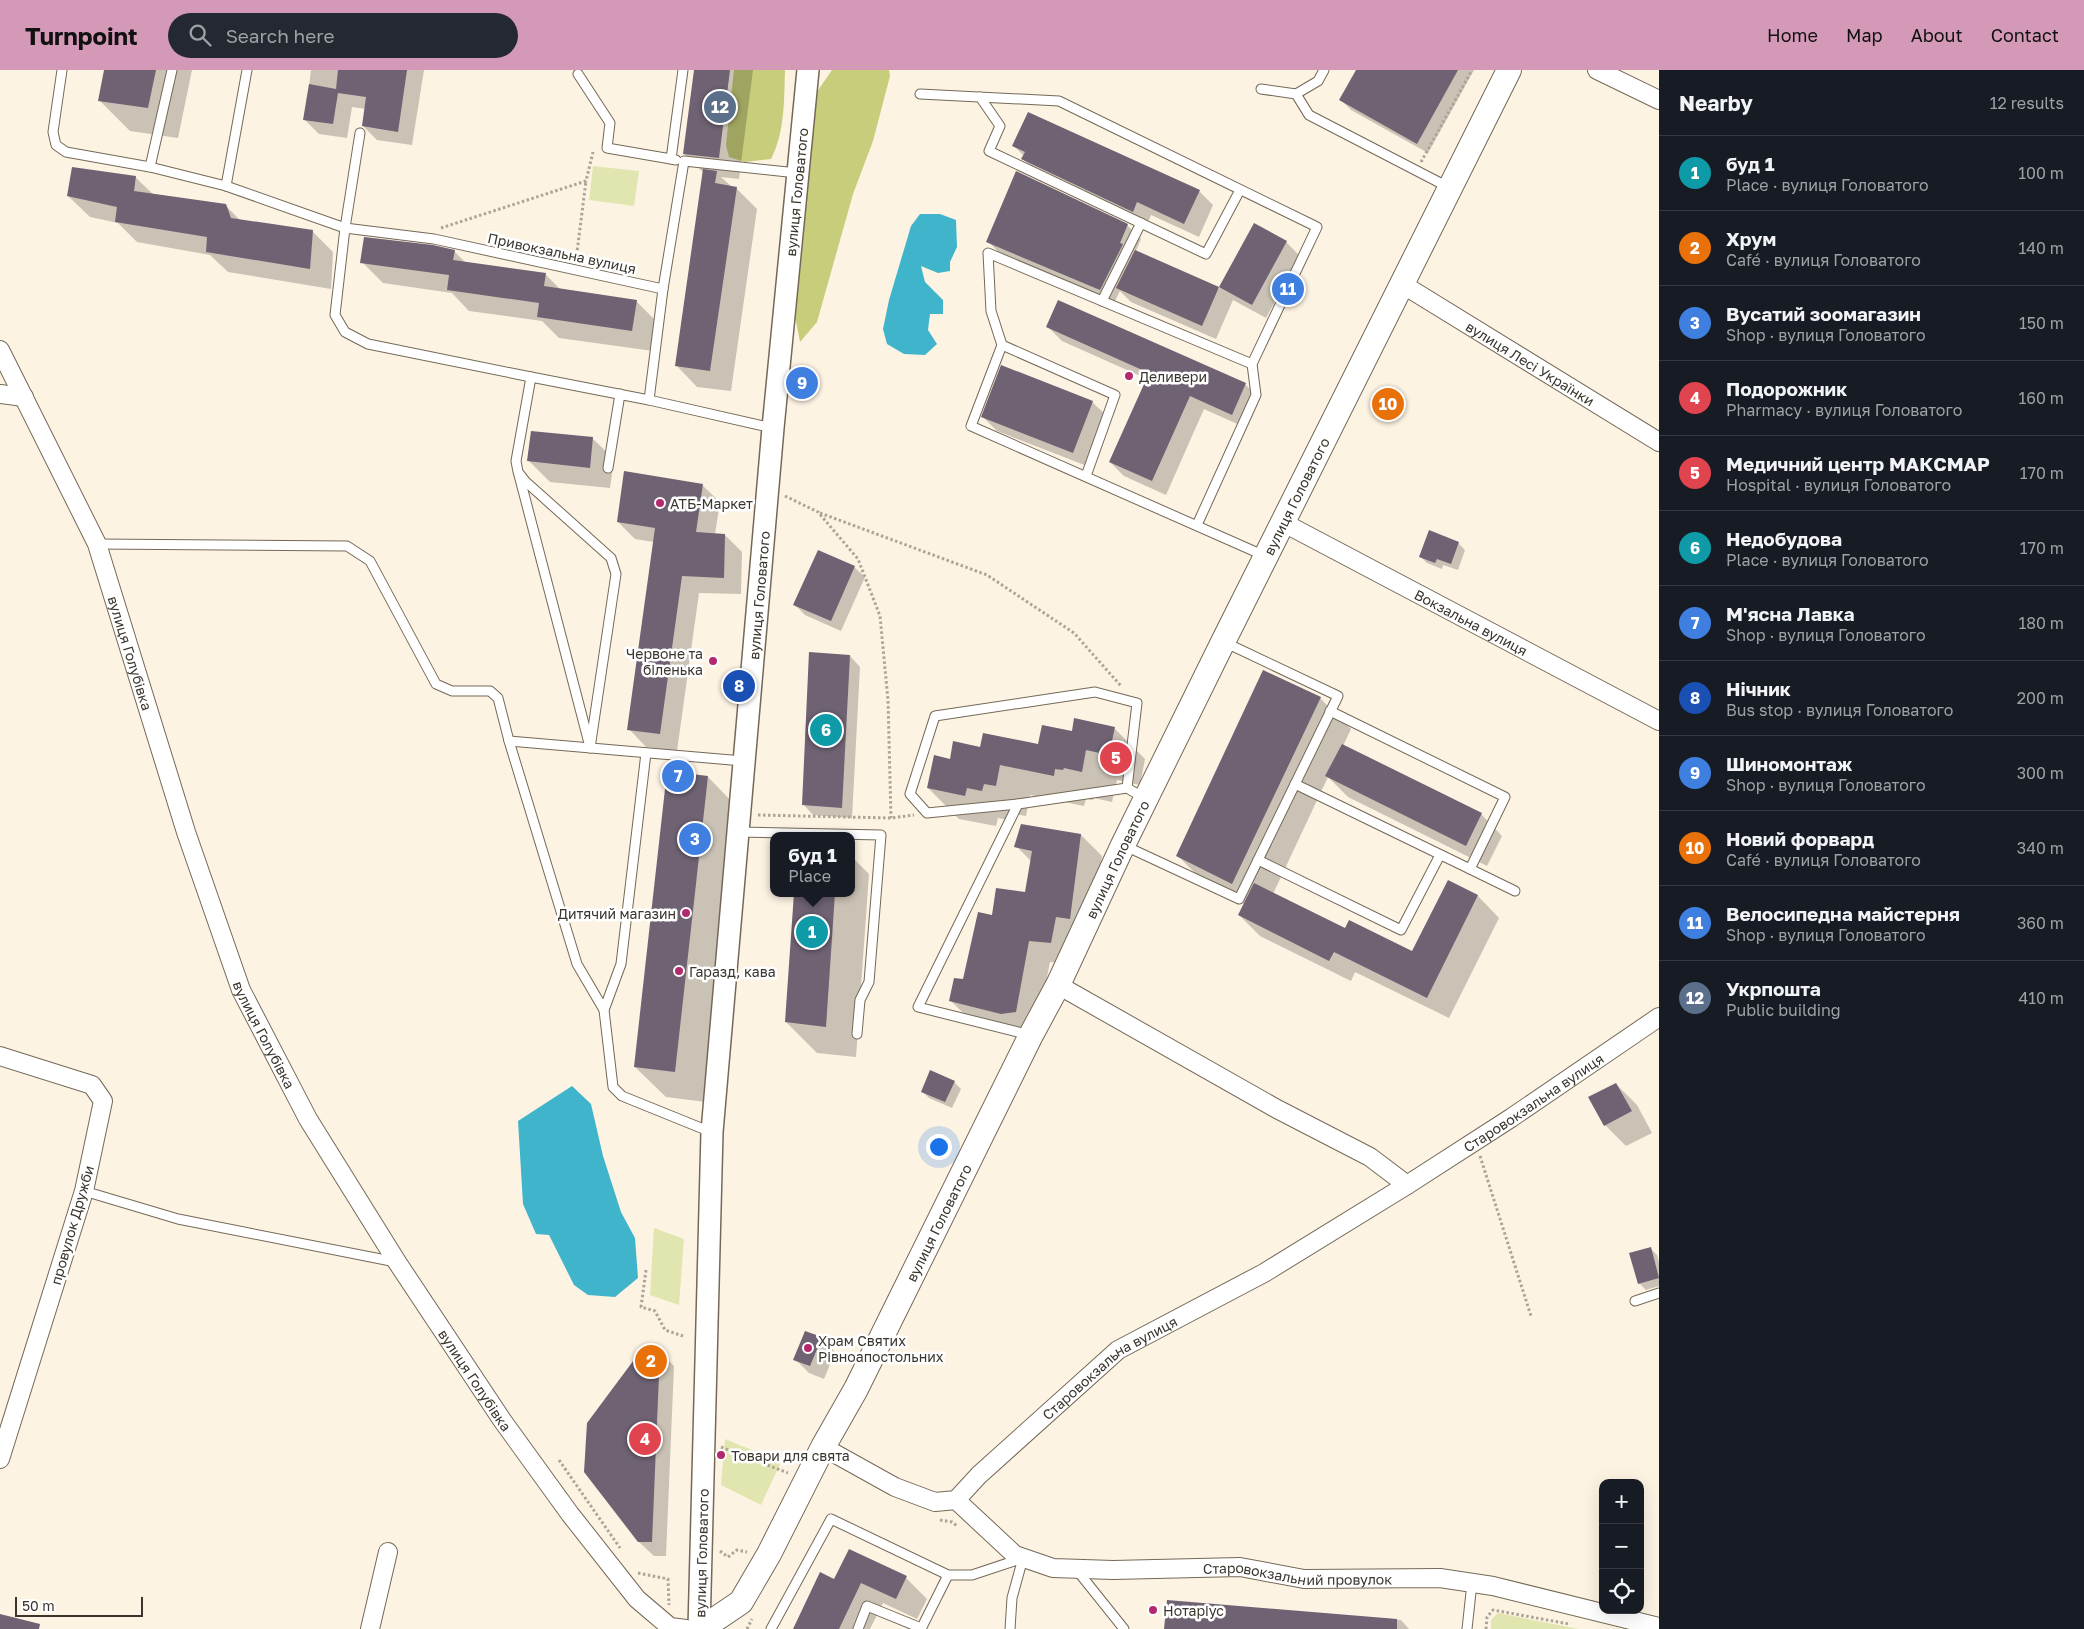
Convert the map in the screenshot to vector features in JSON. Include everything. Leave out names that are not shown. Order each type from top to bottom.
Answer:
[{"type":"main road","name":"вулиця Головатого","points":[[700,1629],[741,1602],[769,1554],[823,1447],[856,1389],[1031,1035],[1058,985],[1123,845],[1136,793],[1223,642],[1509,70]]},
{"type":"street","name":"вулиця Головатого","points":[[700,1629],[712,1132],[737,824],[796,173],[808,70]]},
{"type":"street","points":[[1597,70],[1659,100]]},
{"type":"street","name":"вулиця Лесі Українки","points":[[1402,284],[1659,442]]},
{"type":"street","name":"вулиця Голубівка","points":[[0,350],[97,544],[186,832],[241,990],[308,1119],[397,1262],[502,1420],[570,1514],[637,1599],[670,1628],[686,1629]]},
{"type":"street","points":[[0,394],[24,398]]},
{"type":"street","name":"Вокзальна вулиця","points":[[1282,522],[1659,721]]},
{"type":"street","points":[[1058,985],[1277,1109],[1370,1156],[1407,1185]]},
{"type":"street","name":"Старовокзальна вулиця","points":[[956,1500],[979,1475],[1118,1350],[1264,1273],[1407,1185],[1659,1017]]},
{"type":"street","name":"провулок Дружби","points":[[0,1056],[92,1085],[103,1101],[84,1191],[0,1459]]},
{"type":"street","points":[[823,1447],[895,1487],[935,1502],[956,1500]]},
{"type":"street","name":"Старовокзальний провулок","points":[[956,1500],[1015,1555],[1053,1568],[1113,1570],[1240,1567],[1304,1579],[1440,1578],[1528,1594],[1659,1627]]},
{"type":"street","points":[[370,1629],[388,1552]]},
{"type":"lane","name":"Привокзальна вулиця","points":[[62,70],[53,132],[56,145],[66,152],[150,167],[226,186],[345,228],[415,236],[663,289]]},
{"type":"lane","points":[[150,167],[172,70]]},
{"type":"lane","points":[[226,186],[247,70]]},
{"type":"lane","points":[[671,159],[683,70]]},
{"type":"lane","points":[[1261,89],[1296,94],[1318,82],[1324,70]]},
{"type":"lane","points":[[578,74],[610,123],[607,148],[684,161],[796,173]]},
{"type":"lane","points":[[920,94],[1059,101],[1317,227],[1252,364],[1256,396],[1197,525]]},
{"type":"lane","points":[[1296,94],[1309,115],[1450,188]]},
{"type":"lane","points":[[980,97],[1000,126],[989,152],[1206,254],[1240,190]]},
{"type":"lane","points":[[360,133],[345,228],[335,315],[345,332],[368,344],[649,400],[773,428]]},
{"type":"lane","points":[[649,400],[663,289],[684,161]]},
{"type":"lane","points":[[1102,301],[1141,223]]},
{"type":"lane","points":[[1252,364],[988,253],[991,311],[1002,345],[971,426],[1266,556]]},
{"type":"lane","points":[[1002,345],[1115,395],[1086,476]]},
{"type":"lane","points":[[531,377],[516,461],[590,748]]},
{"type":"lane","points":[[608,468],[620,394]]},
{"type":"lane","points":[[518,472],[525,481],[611,558],[616,574],[590,748]]},
{"type":"lane","points":[[97,544],[347,546],[370,561],[436,684],[452,691],[490,691],[498,698],[509,741],[577,964],[604,1010],[613,1087],[622,1096],[712,1132]]},
{"type":"lane","points":[[1123,845],[1239,899],[1338,696],[1223,642]]},
{"type":"lane","points":[[1095,692],[1137,703],[1136,793],[927,814],[910,794],[935,716],[1095,692]]},
{"type":"lane","points":[[1330,711],[1505,797],[1470,869]]},
{"type":"lane","points":[[509,741],[743,761]]},
{"type":"lane","points":[[604,1010],[621,964],[646,753]]},
{"type":"lane","points":[[1295,784],[1514,892]]},
{"type":"lane","points":[[1018,804],[918,1007],[1031,1035]]},
{"type":"lane","points":[[737,824],[852,832]]},
{"type":"lane","points":[[855,832],[881,834],[869,982],[860,1000],[857,1034]]},
{"type":"lane","points":[[1258,860],[1402,930],[1440,855]]},
{"type":"lane","points":[[84,1191],[178,1219],[397,1262]]},
{"type":"lane","points":[[1634,1301],[1659,1293]]},
{"type":"lane","points":[[771,1629],[831,1519],[948,1575],[972,1575],[1022,1558]]},
{"type":"lane","points":[[1010,1629],[1012,1598],[1022,1558]]},
{"type":"lane","points":[[1076,1569],[1124,1629]]},
{"type":"lane","points":[[858,1629],[867,1606],[921,1629],[948,1575]]},
{"type":"lane","points":[[1467,1629],[1472,1583]]},
{"type":"path","points":[[1416,171],[1472,70]]},
{"type":"path","points":[[575,270],[586,181],[593,152]]},
{"type":"path","points":[[415,236],[586,181]]},
{"type":"path","points":[[768,488],[818,512],[987,575],[1074,633],[1137,703]]},
{"type":"path","points":[[818,512],[858,559],[880,616],[888,700],[891,818]]},
{"type":"path","points":[[737,824],[891,818],[927,814]]},
{"type":"path","points":[[1475,1141],[1530,1316]]},
{"type":"path","points":[[646,1270],[641,1307],[655,1311],[665,1330],[683,1336]]},
{"type":"path","points":[[720,1456],[720,1446],[790,1474]]},
{"type":"path","points":[[559,1460],[622,1550]]},
{"type":"path","points":[[719,1546],[721,1553],[728,1557],[737,1550],[752,1554]]},
{"type":"path","points":[[633,1566],[639,1574],[668,1579]]},
{"type":"path","points":[[1486,1629],[1487,1617],[1493,1610],[1576,1626]]},
{"type":"green space","points":[[734,70],[785,70],[781,127],[776,149],[771,159],[745,162],[729,157],[726,145]]},
{"type":"green space","points":[[832,70],[889,70],[890,76],[873,141],[853,194],[817,322],[800,342],[794,311],[810,102]]},
{"type":"green space","points":[[593,166],[639,171],[634,206],[589,200]]},
{"type":"green space","points":[[654,1228],[684,1239],[679,1305],[650,1295]]},
{"type":"green space","points":[[725,1439],[781,1462],[761,1505],[721,1485]]},
{"type":"green space","points":[[1498,1613],[1579,1629],[1491,1629],[1491,1620]]},
{"type":"water","points":[[920,214],[940,214],[956,220],[957,247],[950,262],[950,271],[938,273],[921,266],[925,282],[943,300],[943,314],[930,314],[928,330],[937,344],[925,355],[904,354],[887,344],[883,329],[889,300],[911,226]]},
{"type":"water","points":[[572,1086],[591,1104],[603,1156],[621,1212],[635,1238],[638,1278],[615,1297],[588,1295],[574,1285],[549,1235],[536,1234],[523,1204],[518,1121]]},
{"type":"building","points":[[104,70],[156,70],[148,108],[98,101]]},
{"type":"building","points":[[338,70],[407,70],[398,132],[362,126],[366,97],[338,93],[333,124],[303,120],[309,84],[336,89]]},
{"type":"building","points":[[694,70],[730,70],[719,158],[683,154]]},
{"type":"building","points":[[1356,70],[1458,70],[1417,144],[1339,100]]},
{"type":"building","points":[[1028,112],[1200,190],[1184,224],[1137,202],[1133,212],[1021,159],[1025,152],[1012,146]]},
{"type":"building","points":[[72,167],[136,176],[134,191],[226,204],[231,218],[313,230],[310,269],[206,252],[207,237],[115,222],[117,207],[67,196]]},
{"type":"building","points":[[703,169],[717,171],[715,183],[737,187],[710,371],[675,366]]},
{"type":"building","points":[[1016,171],[1128,224],[1120,243],[1123,244],[1100,290],[986,242]]},
{"type":"building","points":[[1254,223],[1287,241],[1252,305],[1219,287]]},
{"type":"building","points":[[364,237],[433,245],[455,250],[453,260],[546,273],[544,286],[637,300],[632,331],[537,317],[539,303],[447,290],[449,275],[360,263]]},
{"type":"building","points":[[1135,250],[1219,287],[1202,326],[1116,288]]},
{"type":"building","points":[[1058,300],[1246,383],[1232,415],[1190,396],[1152,481],[1109,462],[1149,373],[1046,327]]},
{"type":"building","points":[[1001,365],[1093,401],[1073,453],[981,417]]},
{"type":"building","points":[[531,431],[593,437],[590,468],[527,461]]},
{"type":"building","points":[[624,471],[703,484],[696,532],[725,534],[724,578],[682,576],[660,734],[627,730],[655,528],[617,522]]},
{"type":"building","points":[[1429,530],[1459,542],[1451,564],[1437,559],[1435,563],[1419,557]]},
{"type":"building","points":[[818,550],[855,566],[831,621],[793,605]]},
{"type":"building","points":[[809,652],[850,655],[842,808],[802,805]]},
{"type":"building","points":[[1263,670],[1321,697],[1232,884],[1176,856]]},
{"type":"building","points":[[1074,718],[1115,727],[1109,755],[1086,750],[1082,772],[1064,768],[1063,770],[1055,769],[1054,776],[1000,765],[996,786],[984,784],[982,791],[967,788],[965,796],[927,788],[934,755],[950,759],[953,741],[980,747],[983,733],[1038,744],[1042,725],[1072,731]]},
{"type":"building","points":[[1342,744],[1482,813],[1466,846],[1325,776]]},
{"type":"building","points":[[667,771],[708,776],[675,1072],[634,1067]]},
{"type":"building","points":[[1021,824],[1081,834],[1070,919],[1056,917],[1051,943],[1029,941],[1016,1012],[1001,1014],[949,1001],[954,978],[963,979],[978,912],[992,915],[996,888],[1025,892],[1032,851],[1014,847]]},
{"type":"building","points":[[1448,880],[1478,895],[1427,998],[1334,952],[1329,961],[1238,915],[1254,883],[1345,928],[1349,920],[1412,951]]},
{"type":"building","points":[[794,897],[835,897],[826,1027],[785,1022]]},
{"type":"building","points":[[930,1070],[955,1081],[945,1102],[921,1092]]},
{"type":"building","points":[[1616,1083],[1632,1111],[1604,1126],[1588,1097]]},
{"type":"building","points":[[1651,1247],[1659,1278],[1638,1284],[1629,1253]]},
{"type":"building","name":"Храм Святих Рівноапостольних","points":[[805,1331],[822,1337],[810,1366],[793,1360]]},
{"type":"building","points":[[642,1349],[660,1351],[652,1542],[638,1542],[584,1472],[587,1423]]},
{"type":"building","points":[[849,1549],[907,1576],[896,1599],[861,1583],[839,1629],[793,1629],[820,1572],[834,1579]]},
{"type":"building","points":[[1167,1600],[1397,1619],[1397,1629],[1164,1629]]},
{"type":"building","points":[[0,1614],[40,1624],[39,1629],[0,1629]]},
{"type":"place","name":"Укрпошта","points":[[720,107]]},
{"type":"place","name":"Велосипедна майстерня","points":[[1288,289]]},
{"type":"place","name":"Деливери","points":[[1129,376]]},
{"type":"place","name":"Шиномонтаж","points":[[802,383]]},
{"type":"place","name":"Новий форвард","points":[[1388,404]]},
{"type":"place","name":"АТБ-Маркет","points":[[660,503]]},
{"type":"place","name":"Червоне та біленька","points":[[713,661]]},
{"type":"place","name":"Нічник","points":[[739,686]]},
{"type":"place","name":"Недобудова","points":[[826,730]]},
{"type":"place","name":"Медичний центр МАКСМАР","points":[[1116,758]]},
{"type":"place","name":"М'ясна Лавка","points":[[678,776]]},
{"type":"place","name":"Вусатий зоомагазин","points":[[695,839]]},
{"type":"place","name":"Дитячий магазин","points":[[686,913]]},
{"type":"place","name":"буд 1","points":[[812,932]]},
{"type":"place","name":"Гаразд, кава","points":[[679,971]]},
{"type":"place","name":"Храм Святих Рівноапостольних","points":[[808,1348]]},
{"type":"place","name":"Хрум","points":[[651,1361]]},
{"type":"place","name":"Подорожник","points":[[645,1439]]},
{"type":"place","name":"Товари для свята","points":[[721,1455]]},
{"type":"place","name":"Нотаріус","points":[[1153,1610]]}]
